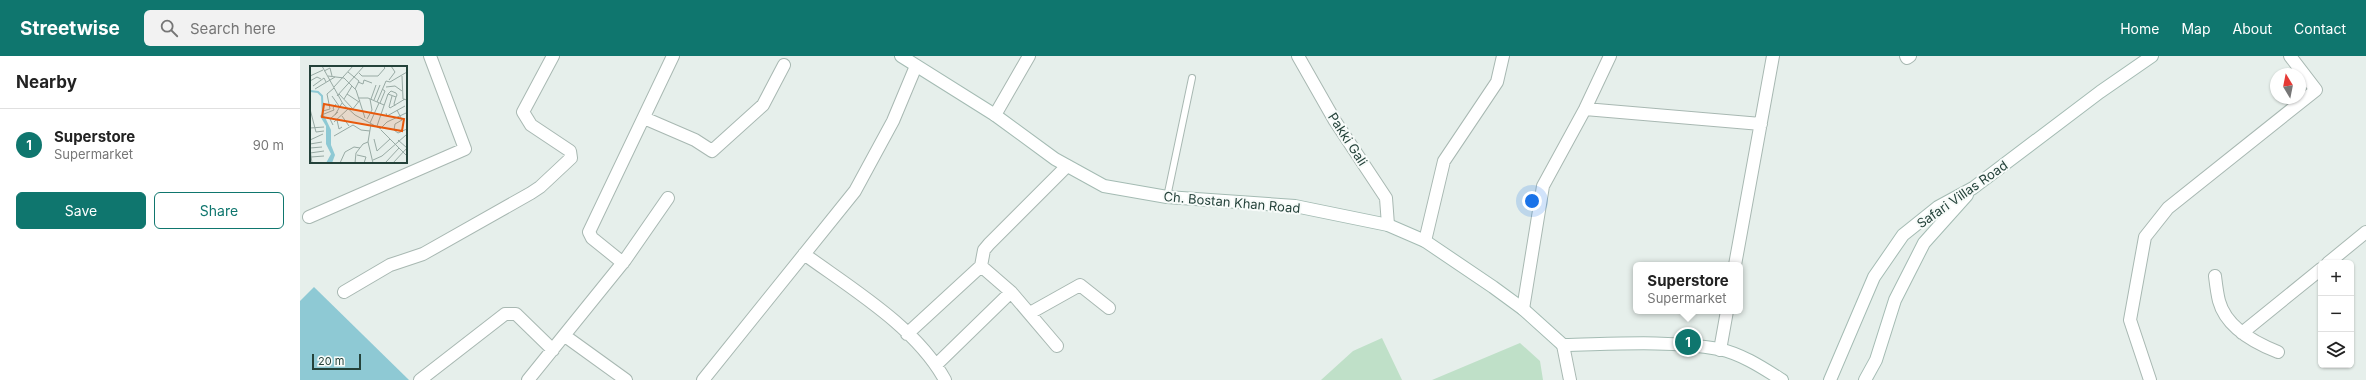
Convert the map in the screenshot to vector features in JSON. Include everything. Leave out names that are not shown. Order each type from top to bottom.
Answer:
[{"type":"street","points":[[309,217],[465,149],[430,56]]},
{"type":"street","points":[[344,292],[390,264],[423,254],[531,193],[571,158],[570,151],[531,125],[523,112],[553,56]]},
{"type":"street","points":[[623,263],[592,238],[589,232],[673,56]]},
{"type":"street","name":"Ch. Bostan Khan Road","points":[[901,56],[995,115],[1067,166],[1104,186],[1167,197],[1295,206],[1388,225],[1425,242],[1523,309],[1563,345]]},
{"type":"street","points":[[995,115],[1029,56]]},
{"type":"street","name":"Pakki Gali","points":[[1298,56],[1336,121],[1386,198],[1388,225]]},
{"type":"street","points":[[1425,242],[1444,161],[1497,82],[1503,56]]},
{"type":"street","points":[[1523,309],[1543,186],[1585,109],[1610,56]]},
{"type":"street","points":[[1736,262],[1773,56]]},
{"type":"street","points":[[1906,56],[1907,58],[1910,56]]},
{"type":"street","name":"Safari Villas Road","points":[[1830,380],[1874,277],[1904,235],[1938,207],[1974,188],[2100,92],[2152,56]]},
{"type":"street","points":[[2150,380],[2130,320],[2145,237],[2168,208],[2316,90],[2290,56]]},
{"type":"street","points":[[644,118],[695,140],[712,151],[763,105],[784,65]]},
{"type":"street","points":[[703,380],[855,191],[893,121],[916,66]]},
{"type":"street","points":[[1585,109],[1761,124]]},
{"type":"street","points":[[907,334],[981,266],[984,250],[989,244],[1067,166]]},
{"type":"street","points":[[1865,380],[1876,360],[1895,300],[1924,243],[1974,188]]},
{"type":"street","points":[[528,380],[623,263],[668,198]]},
{"type":"street","points":[[2332,260],[2366,232]]},
{"type":"street","points":[[804,254],[892,317],[936,365],[945,380]]},
{"type":"street","points":[[981,266],[1011,292],[1057,346]]},
{"type":"street","points":[[2242,333],[2318,271]]},
{"type":"street","points":[[2215,276],[2219,302],[2229,319],[2242,333],[2278,352]]},
{"type":"street","points":[[1030,313],[1080,285],[1109,308]]},
{"type":"street","points":[[936,365],[1011,292]]},
{"type":"street","points":[[420,380],[505,314],[510,312],[516,314],[553,350]]},
{"type":"street","points":[[1720,350],[1726,314]]},
{"type":"street","points":[[564,336],[626,380]]},
{"type":"street","points":[[1570,380],[1563,345],[1653,344],[1720,350],[1756,364],[1782,380]]},
{"type":"lane","points":[[1167,197],[1192,78]]},
{"type":"green space","points":[[1382,338],[1402,380],[1321,380],[1353,351]]},
{"type":"green space","points":[[1520,343],[1540,361],[1543,380],[1432,380]]},
{"type":"water","points":[[314,287],[409,380],[300,380],[300,301]]},
{"type":"place","name":"Superstore","points":[[1688,342]]}]
